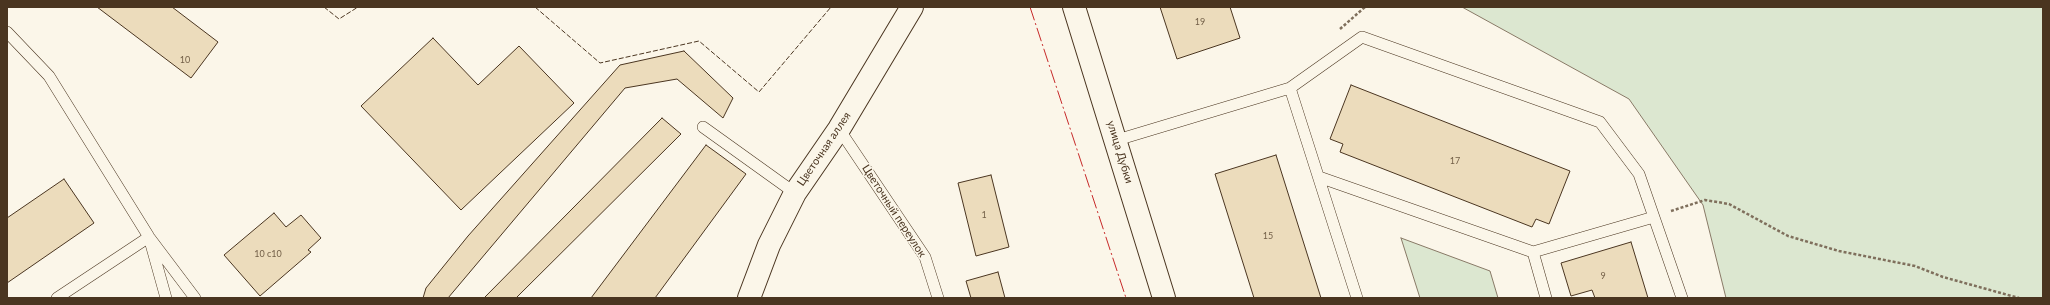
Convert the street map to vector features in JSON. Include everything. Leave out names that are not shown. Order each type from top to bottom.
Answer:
[{"type":"street","name":"Цветочная аллея","points":[[749,298],[770,245],[795,193],[839,129],[912,7]]},
{"type":"street","name":"улица Дубки","points":[[1074,7],[1117,140],[1164,298]]},
{"type":"lane","points":[[7,32],[49,76],[149,237],[195,298]]},
{"type":"lane","points":[[1117,140],[1290,88],[1362,37],[1600,122],[1639,174],[1682,298]]},
{"type":"lane","points":[[1290,88],[1357,298]]},
{"type":"lane","points":[[704,127],[795,193]]},
{"type":"lane","name":"Цветочный переулок","points":[[839,129],[925,257],[938,298]]},
{"type":"lane","points":[[1318,177],[1534,252],[1654,217]]},
{"type":"lane","points":[[57,298],[149,237]]},
{"type":"lane","points":[[149,237],[166,298]]},
{"type":"lane","points":[[1534,252],[1546,298]]},
{"type":"path","points":[[1335,34],[1365,7]]},
{"type":"path","points":[[1654,217],[1705,200],[1729,204],[1788,236],[1839,251],[1915,266],[1942,277],[2020,298]]},
{"type":"green space","points":[[1462,7],[2043,7],[2043,298],[1726,298],[1703,205],[1629,99]]},
{"type":"green space","points":[[1401,238],[1490,271],[1498,298],[1420,298]]},
{"type":"building","points":[[97,7],[172,7],[218,42],[191,78]]},
{"type":"building","points":[[1160,7],[1230,7],[1240,38],[1177,59]]},
{"type":"building","points":[[433,38],[478,85],[519,46],[574,103],[461,210],[361,106]]},
{"type":"building","points":[[684,51],[733,98],[723,118],[677,79],[625,88],[448,298],[423,298],[426,288],[468,236],[620,65]]},
{"type":"building","points":[[1351,85],[1570,171],[1549,224],[1536,219],[1532,227],[1340,152],[1343,144],[1330,139]]},
{"type":"building","points":[[662,118],[681,134],[516,298],[484,298]]},
{"type":"building","points":[[706,145],[746,174],[655,298],[591,298]]},
{"type":"building","points":[[1276,155],[1321,298],[1254,298],[1215,174]]},
{"type":"building","points":[[991,175],[1009,247],[976,256],[958,183]]},
{"type":"building","points":[[64,179],[94,223],[7,283],[7,218]]},
{"type":"building","points":[[274,213],[286,227],[301,215],[321,238],[308,250],[311,252],[260,296],[224,255]]},
{"type":"building","points":[[1631,242],[1648,298],[1595,298],[1592,290],[1571,296],[1561,263]]},
{"type":"building","points":[[998,272],[1005,298],[971,298],[966,281]]},
{"type":"fence","points":[[324,7],[339,19],[358,7]]},
{"type":"fence","points":[[535,7],[600,63],[699,41],[759,92],[831,7]]},
{"type":"power","points":[[1030,7],[1126,298]]}]
